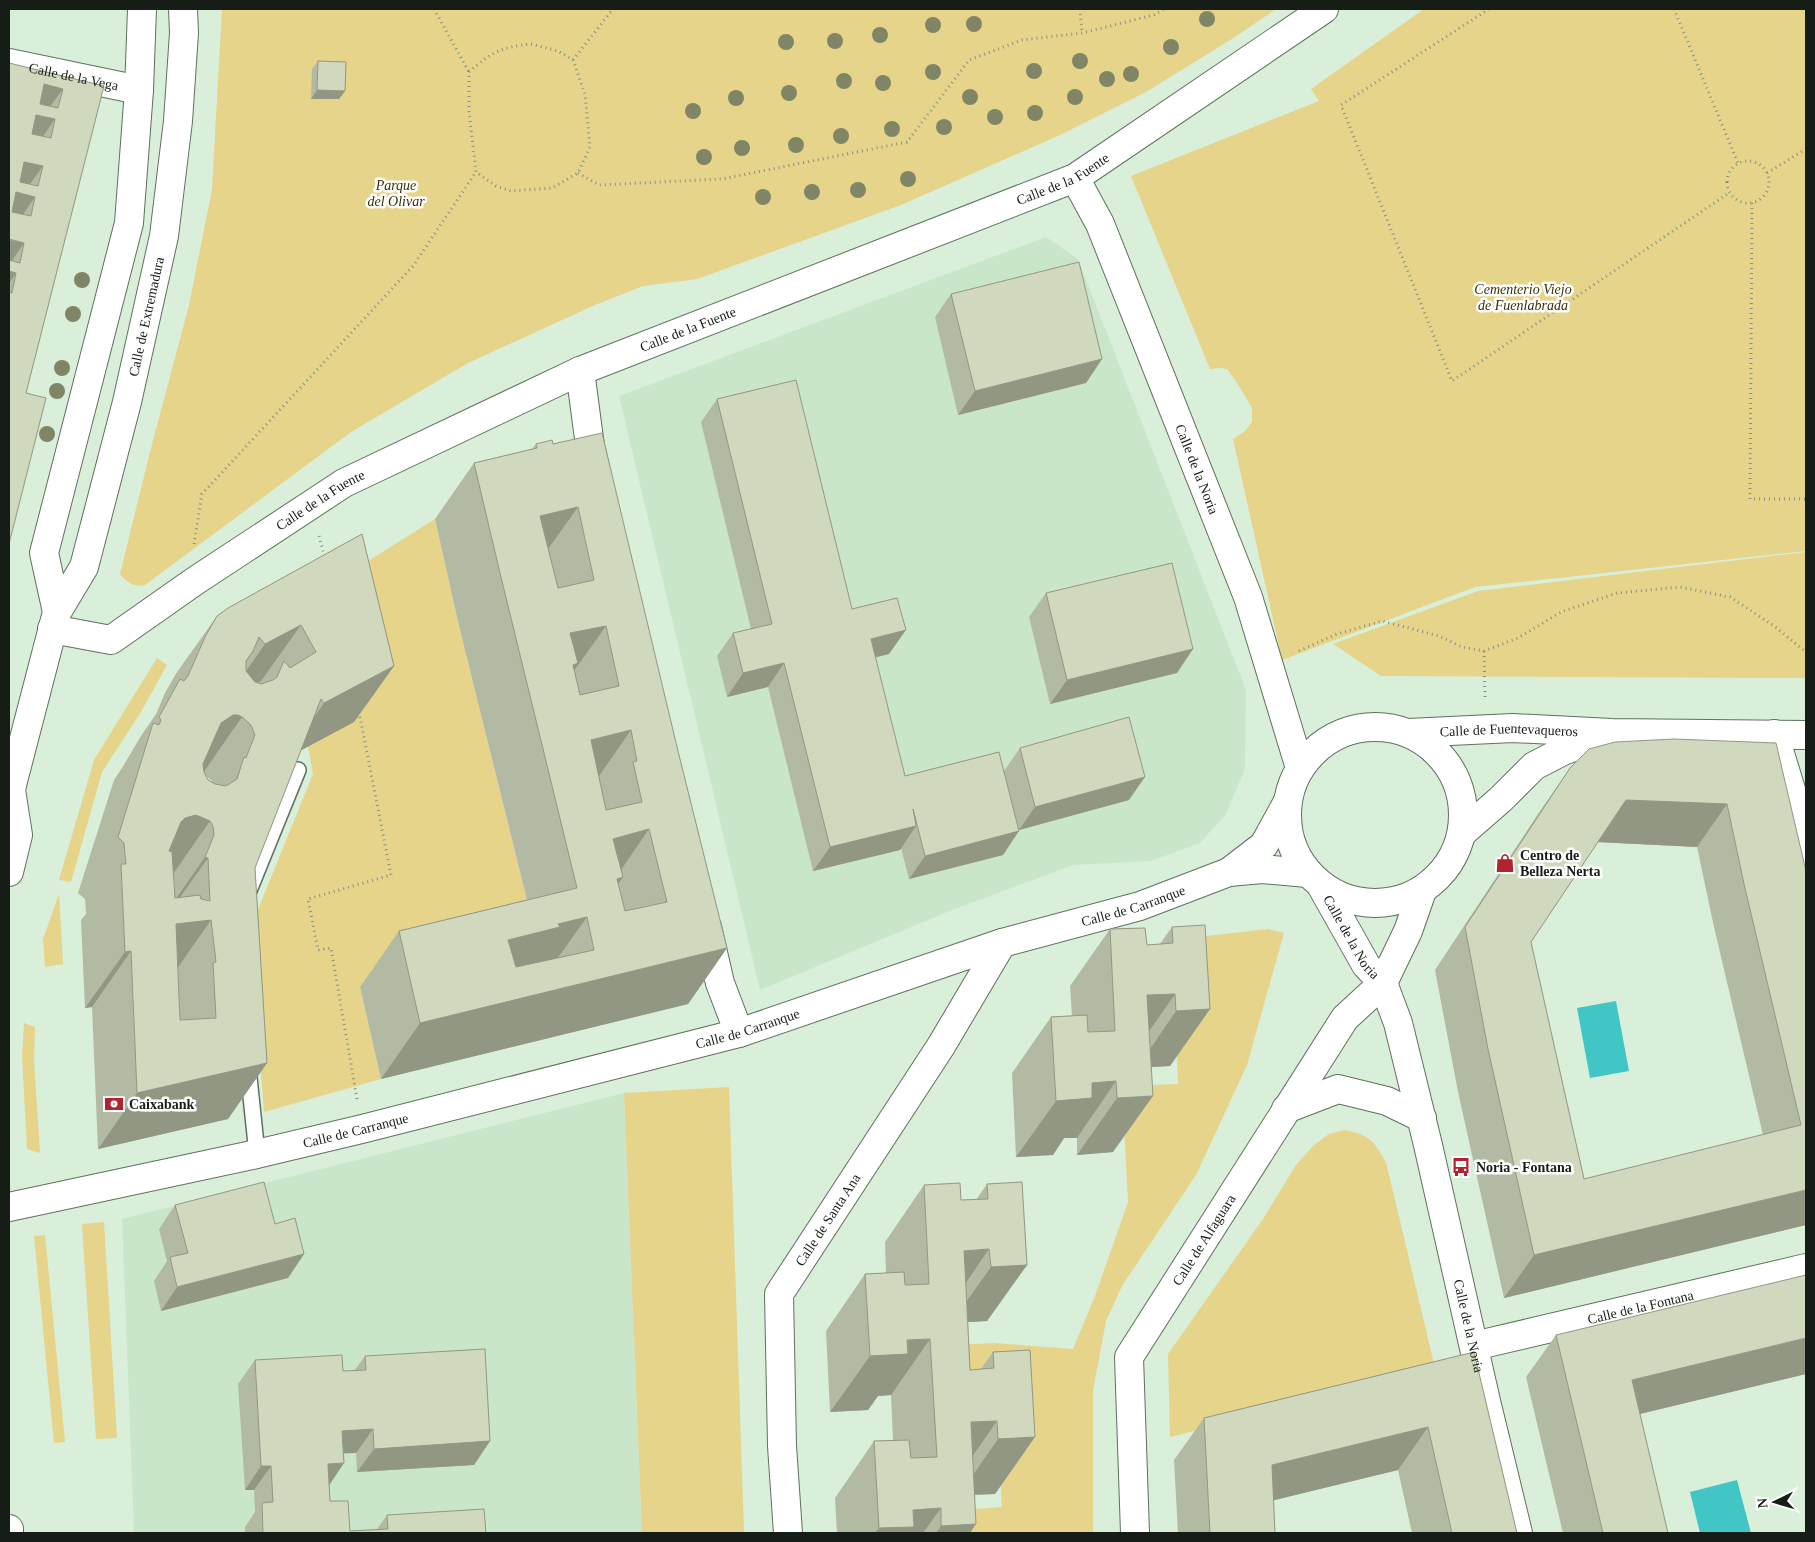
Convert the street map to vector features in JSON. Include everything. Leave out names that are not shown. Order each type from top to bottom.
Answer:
[{"type":"street","name":"Calle de Extremadura","points":[[54,621],[44,553],[129,223],[142,9]]},
{"type":"street","name":"Calle de Extremadura","points":[[9,872],[18,835],[10,786],[54,621],[84,567],[127,402],[164,236],[178,120],[184,33],[183,9]]},
{"type":"street","name":"Calle de la Fuente","points":[[54,621],[112,640],[195,581],[344,483],[580,371],[1075,178],[1324,9]]},
{"type":"street","name":"Calle de la Vega","points":[[9,63],[138,90]]},
{"type":"street","name":"Calle de la Noria","points":[[1075,178],[1100,224],[1248,596],[1300,768]]},
{"type":"street","points":[[580,371],[590,446],[602,494]]},
{"type":"street","points":[[1384,727],[1408,732],[1429,744],[1446,762],[1458,784],[1464,808],[1462,833],[1448,866],[1422,892],[1389,904],[1354,902],[1315,880],[1297,858],[1290,840],[1287,822],[1287,803],[1295,777],[1310,754],[1332,738],[1357,728],[1384,727]]},
{"type":"street","name":"Calle de Fuentevaqueros","points":[[1408,732],[1513,728],[1612,732],[1806,734]]},
{"type":"street","name":"Calle de Fuentevaqueros","points":[[1462,833],[1501,799],[1534,766],[1562,751],[1612,732]]},
{"type":"street","points":[[1774,734],[1792,796],[1806,856]]},
{"type":"street","name":"Calle de Carranque","points":[[1229,872],[1264,845],[1287,803]]},
{"type":"street","name":"Calle de Carranque","points":[[9,1207],[257,1154],[362,1129],[739,1033],[1002,943],[1140,906],[1229,872],[1262,869],[1315,880]]},
{"type":"street","name":"Calle de la Noria","points":[[1315,880],[1366,965],[1383,983],[1398,1024],[1422,1118],[1518,1533]]},
{"type":"street","name":"Calle de la Noria","points":[[1383,983],[1408,931],[1422,892]]},
{"type":"street","points":[[702,906],[720,983],[739,1033]]},
{"type":"street","name":"Calle de Santa Ana","points":[[788,1533],[782,1446],[779,1294],[941,1046],[1002,943]]},
{"type":"street","name":"Calle de Alfaguara","points":[[1135,1533],[1130,1357],[1345,1018],[1383,983]]},
{"type":"street","points":[[1286,1109],[1338,1089],[1387,1101],[1422,1118]]},
{"type":"street","name":"Calle de la Fontana","points":[[1474,1346],[1806,1268]]},
{"type":"lane","points":[[242,909],[298,770]]},
{"type":"lane","points":[[247,1055],[257,1154]]},
{"type":"path","points":[[195,581],[191,567],[202,494],[413,266],[476,172],[469,111],[469,72],[434,9]]},
{"type":"path","points":[[573,60],[613,9]]},
{"type":"path","points":[[1080,9],[1082,33]]},
{"type":"path","points":[[578,173],[599,186],[722,179],[907,142],[969,60],[1022,40],[1082,33],[1154,15],[1164,9]]},
{"type":"path","points":[[1489,9],[1341,105],[1452,381],[1729,193]]},
{"type":"path","points":[[1674,9],[1738,164]]},
{"type":"path","points":[[469,72],[489,54],[511,46],[532,44],[558,51],[573,60],[585,94],[590,147],[578,173],[552,188],[511,191],[496,186],[476,172]]},
{"type":"path","points":[[1767,173],[1806,149]]},
{"type":"path","points":[[1752,161],[1761,166],[1767,173],[1768,189],[1758,202],[1742,203],[1734,199],[1729,193],[1727,176],[1731,169],[1738,164],[1752,161]]},
{"type":"path","points":[[1752,203],[1750,500],[1806,499]]},
{"type":"path","points":[[312,504],[325,560]]},
{"type":"path","points":[[1293,654],[1334,635],[1382,620],[1439,636],[1462,647],[1484,651],[1518,638],[1561,612],[1618,593],[1680,587],[1730,597],[1774,626],[1806,652]]},
{"type":"path","points":[[1484,651],[1485,729]]},
{"type":"path","points":[[359,712],[392,875],[308,899],[318,950],[331,948],[362,1129]]},
{"type":"shaded area","points":[[1046,237],[1078,259],[1246,690],[1245,769],[1226,814],[1200,843],[1151,861],[1073,865],[952,910],[760,990],[619,396]]},
{"type":"shaded area","points":[[624,1093],[642,1533],[134,1533],[122,1219]]},
{"type":"green space","name":"Parque del Olivar","points":[[222,9],[1276,9],[1235,37],[1146,92],[1058,136],[901,205],[697,279],[643,286],[595,305],[468,363],[351,432],[145,585],[133,585],[120,574],[189,305],[212,189]]},
{"type":"green space","name":"Cementerio Viejo de Fuenlabrada","points":[[1424,9],[1806,9],[1806,551],[1475,587],[1282,660],[1233,439],[1244,432],[1252,422],[1252,408],[1227,369],[1210,369],[1131,176],[1319,101],[1311,89]]},
{"type":"green space","points":[[435,519],[459,626],[538,945],[360,987],[381,1079],[264,1112],[250,929],[313,774],[308,747],[322,590]]},
{"type":"green space","points":[[1806,552],[1806,678],[1381,676],[1333,644],[1478,591]]},
{"type":"green space","points":[[157,658],[167,665],[141,712],[102,772],[71,882],[59,880],[94,760]]},
{"type":"green space","points":[[59,894],[63,964],[45,967],[43,939]]},
{"type":"green space","points":[[1268,929],[1284,933],[1247,1065],[1196,1175],[1122,1286],[1106,1321],[1093,1391],[1093,1533],[937,1533],[936,1512],[1002,1507],[995,1393],[936,1346],[994,1343],[1073,1349],[1095,1296],[1128,1202],[1122,1086],[1178,1084],[1174,962],[1198,937]]},
{"type":"green space","points":[[24,1023],[35,1027],[34,1061],[40,1153],[27,1149],[22,1056]]},
{"type":"green space","points":[[729,1087],[744,1533],[642,1533],[624,1093]]},
{"type":"green space","points":[[1345,1130],[1360,1134],[1374,1143],[1386,1162],[1436,1372],[1170,1437],[1168,1354],[1263,1219],[1296,1165],[1314,1145],[1329,1134]]},
{"type":"green space","points":[[104,1222],[117,1438],[96,1439],[82,1224]]},
{"type":"green space","points":[[45,1235],[65,1442],[54,1443],[34,1236]]},
{"type":"water","points":[[1616,1001],[1629,1071],[1590,1078],[1577,1008]]},
{"type":"water","points":[[1737,1480],[1751,1533],[1700,1533],[1690,1492]]},
{"type":"building","points":[[318,61],[346,62],[345,91],[317,90]]},
{"type":"building","points":[[9,63],[104,86],[26,393],[46,398],[9,544],[9,292],[12,293],[16,273],[9,271],[9,260],[20,263],[24,243],[9,239]],"holes":[[[44,84],[63,89],[58,108],[40,104]],[[36,115],[55,119],[51,138],[32,134]],[[24,162],[43,166],[38,186],[20,182]],[[16,192],[35,197],[31,216],[12,212]]]},
{"type":"building","points":[[1079,262],[1102,359],[975,391],[951,294]]},
{"type":"building","points":[[796,380],[852,609],[897,598],[906,630],[871,639],[905,776],[999,752],[1019,831],[925,856],[913,809],[916,826],[830,847],[784,663],[743,673],[733,633],[772,624],[717,399]]},
{"type":"building","points":[[602,433],[727,948],[420,1023],[399,931],[577,888],[474,463],[537,448],[536,444],[552,440],[553,444]],"holes":[[[578,507],[594,580],[558,588],[540,516]],[[606,626],[619,686],[580,695],[573,665],[578,663],[570,633]],[[631,730],[637,761],[633,762],[642,802],[606,810],[591,740]],[[649,829],[667,902],[625,911],[617,879],[623,877],[613,839]],[[587,917],[594,950],[516,967],[508,940],[560,927],[558,924]]]},
{"type":"building","points":[[362,534],[394,666],[324,703],[321,699],[255,868],[267,1063],[137,1093],[131,951],[125,952],[121,864],[126,864],[124,843],[118,837],[153,723],[159,725],[161,720],[159,717],[180,679],[184,681],[188,676],[205,637],[217,616],[228,608]],"holes":[[[301,625],[316,652],[290,668],[284,661],[277,677],[261,684],[255,682],[246,671],[246,661],[259,637],[265,644]],[[233,715],[238,715],[251,725],[255,735],[246,758],[244,757],[237,779],[226,786],[215,784],[208,780],[203,764],[221,723]],[[196,815],[210,821],[213,826],[214,835],[205,857],[208,858],[210,901],[201,899],[200,895],[175,898],[172,852],[169,851],[181,822],[185,818]],[[211,920],[216,962],[213,963],[216,1018],[180,1020],[176,924]]]},
{"type":"building","points":[[1172,563],[1193,649],[1067,680],[1046,593]]},
{"type":"building","points":[[1129,717],[1145,777],[1035,807],[1020,748]]},
{"type":"building","points":[[1674,739],[1776,743],[1806,871],[1806,1190],[1534,1255],[1488,1049],[1465,927],[1570,768],[1589,749],[1615,742]],"holes":[[[1626,800],[1727,804],[1801,1125],[1584,1179],[1531,942]]]},
{"type":"building","points":[[1205,925],[1210,1009],[1176,1011],[1175,994],[1147,995],[1153,1096],[1117,1098],[1116,1081],[1092,1083],[1092,1098],[1056,1101],[1051,1017],[1087,1015],[1088,1032],[1115,1031],[1110,929],[1145,928],[1147,945],[1173,943],[1172,927]]},
{"type":"building","points":[[264,1182],[275,1224],[295,1218],[304,1254],[177,1287],[170,1257],[188,1253],[175,1205]]},
{"type":"building","points":[[1022,1182],[1027,1265],[991,1267],[989,1249],[964,1251],[970,1370],[994,1368],[993,1352],[1030,1350],[1035,1437],[998,1439],[997,1421],[971,1422],[976,1524],[941,1526],[941,1508],[913,1510],[914,1527],[879,1528],[874,1441],[909,1440],[911,1458],[937,1457],[930,1339],[907,1340],[908,1354],[870,1356],[865,1274],[904,1272],[905,1285],[929,1284],[924,1185],[960,1183],[961,1200],[988,1199],[987,1184]]},
{"type":"building","points":[[1806,1275],[1806,1338],[1632,1380],[1668,1533],[1603,1533],[1556,1335]]},
{"type":"building","points":[[485,1349],[490,1441],[374,1449],[373,1429],[342,1431],[344,1463],[328,1464],[330,1501],[348,1501],[350,1531],[388,1529],[387,1515],[484,1509],[486,1533],[263,1533],[262,1503],[273,1502],[271,1466],[261,1466],[255,1360],[342,1355],[343,1371],[366,1370],[365,1356]]},
{"type":"building","points":[[1474,1352],[1517,1533],[1452,1533],[1428,1427],[1272,1465],[1275,1533],[1210,1533],[1204,1418]]},
{"type":"place","name":"Centro de Belleza Nerta","points":[[1505,863]]},
{"type":"place","name":"Caixabank","points":[[114,1104]]},
{"type":"place","name":"Noria - Fontana","points":[[1461,1167]]}]
